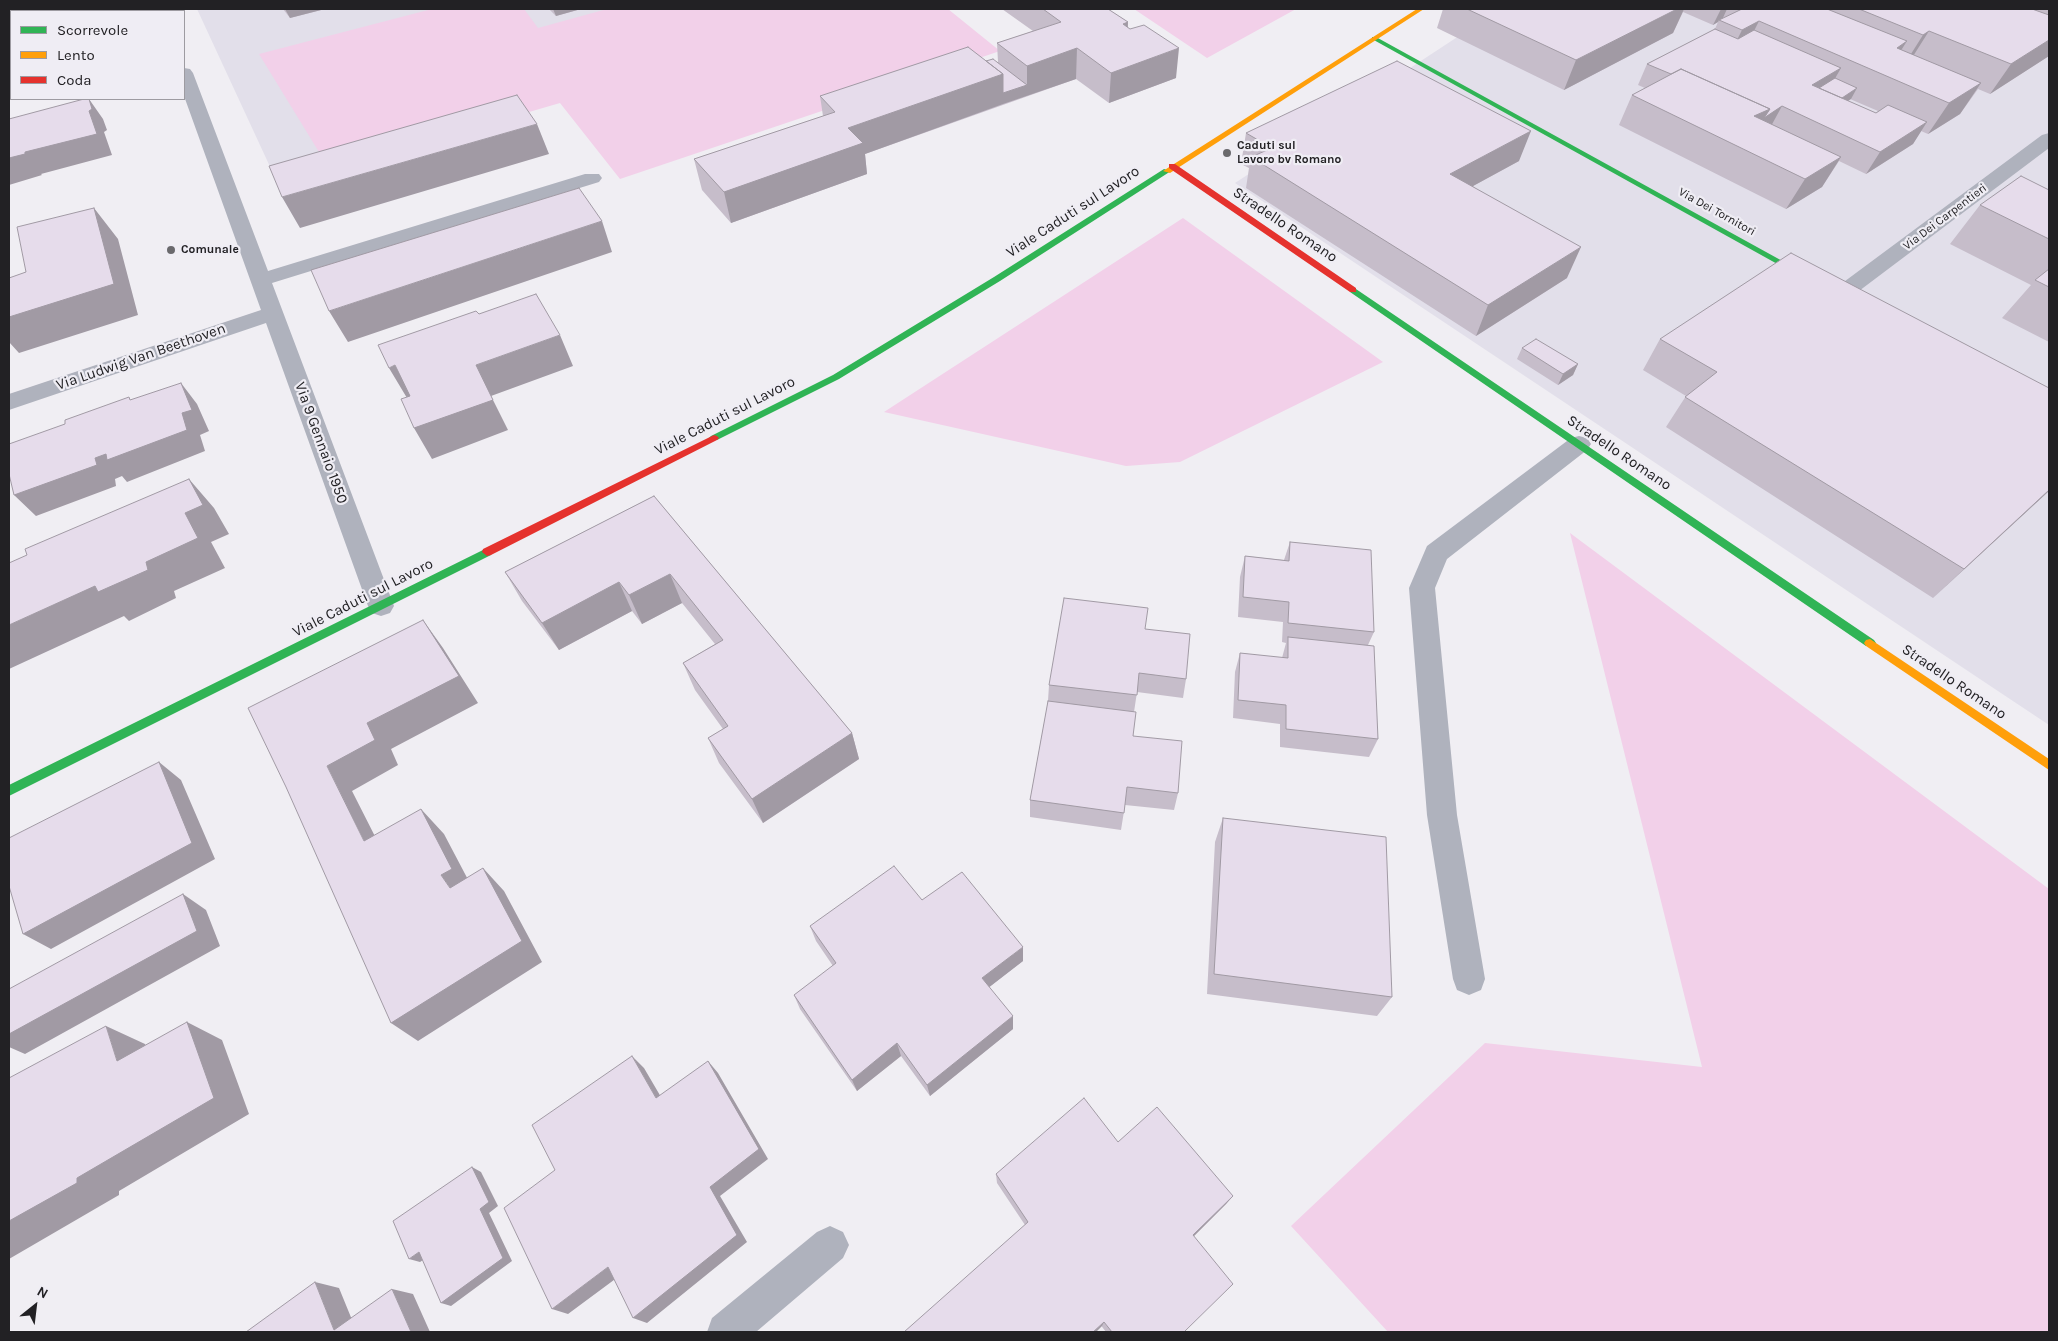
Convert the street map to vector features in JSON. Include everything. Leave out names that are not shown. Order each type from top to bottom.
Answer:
[{"type":"street","name":"Viale Caduti sul Lavoro","points":[[9,791],[836,377],[988,284],[1421,9]]},
{"type":"street","name":"Via Dei Tornitori","points":[[1374,38],[1836,293]]},
{"type":"street","name":"Via 9 Gennaio 1950","points":[[185,76],[381,606]]},
{"type":"street","name":"Via Dei Carpentieri","points":[[1836,293],[2049,139]]},
{"type":"street","name":"Stradello Romano","points":[[1172,166],[2049,765]]},
{"type":"street","points":[[260,280],[592,178]]},
{"type":"street","name":"Via Ludwig Van Beethoven","points":[[9,402],[273,313]]},
{"type":"street","points":[[1469,979],[1442,815],[1422,588],[1436,552],[1579,444]]},
{"type":"street","points":[[726,1332],[830,1245]]},
{"type":"shaded area","points":[[197,9],[821,9],[272,171]]},
{"type":"shaded area","points":[[432,9],[524,9],[538,28],[607,9],[948,9],[1000,51],[620,179],[560,103],[330,170],[259,54]]},
{"type":"shaded area","points":[[1134,9],[1296,9],[1207,58]]},
{"type":"shaded area","points":[[1500,9],[2049,9],[2049,725],[1235,183]]},
{"type":"shaded area","points":[[1183,218],[1383,362],[1180,462],[1126,466],[884,412]]},
{"type":"shaded area","points":[[1570,533],[2049,889],[2049,1332],[1388,1332],[1291,1226],[1485,1043],[1702,1067]]},
{"type":"building","points":[[80,9],[80,10],[11,10]]},
{"type":"building","points":[[1043,9],[1108,9],[1128,22],[1123,24],[1130,29],[1144,25],[1179,48],[1111,73],[1077,48],[1027,66],[997,43],[1061,22]]},
{"type":"building","points":[[1467,9],[1677,9],[1576,60]]},
{"type":"building","points":[[1742,9],[1827,9],[1907,41],[1897,48],[1981,83],[1949,103],[1759,21],[1742,30],[1719,20]]},
{"type":"building","points":[[1859,9],[2032,9],[2049,15],[2049,40],[2011,64],[1929,31],[1923,35]]},
{"type":"building","points":[[1715,29],[1738,39],[1754,30],[1841,68],[1812,85],[1876,113],[1888,105],[1927,122],[1880,152],[1782,106],[1764,118],[1770,109],[1681,69],[1671,74],[1647,64]]},
{"type":"building","points":[[968,47],[1003,74],[848,128],[863,143],[724,192],[694,159],[835,112],[820,96]]},
{"type":"building","points":[[993,59],[1027,85],[1003,93],[1003,74],[986,61]]},
{"type":"building","points":[[1397,61],[1531,131],[1450,174],[1581,247],[1488,305],[1251,157],[1272,148],[1246,133]]},
{"type":"building","points":[[1681,69],[1770,109],[1754,116],[1841,157],[1805,179],[1632,95]]},
{"type":"building","points":[[1835,78],[1857,88],[1842,98],[1819,88]]},
{"type":"building","points":[[517,95],[537,124],[282,197],[269,166]]},
{"type":"building","points":[[80,100],[89,100],[92,109],[89,111],[97,134],[25,152],[25,154],[9,158],[9,119]]},
{"type":"building","points":[[2021,176],[2049,190],[2049,239],[1980,205]]},
{"type":"building","points":[[579,188],[602,221],[329,311],[311,270]]},
{"type":"building","points":[[94,208],[114,284],[9,317],[9,278],[26,272],[17,227]]},
{"type":"building","points":[[1791,253],[2049,388],[2049,490],[1964,569],[1685,397],[1717,372],[1660,339]]},
{"type":"building","points":[[2049,269],[2049,287],[2035,280]]},
{"type":"building","points":[[536,294],[560,335],[476,365],[493,400],[414,428],[401,399],[410,396],[395,365],[389,368],[378,345],[476,311],[479,314]]},
{"type":"building","points":[[1536,339],[1578,364],[1563,374],[1522,348]]},
{"type":"building","points":[[181,383],[192,410],[182,413],[187,430],[107,460],[106,454],[95,458],[97,465],[14,495],[9,474],[9,444],[65,424],[65,420],[129,397],[130,400]]},
{"type":"building","points":[[189,479],[203,505],[185,513],[198,538],[146,562],[148,570],[98,592],[95,586],[9,625],[9,563],[27,555],[25,549]]},
{"type":"building","points":[[654,496],[852,733],[752,799],[708,738],[728,726],[683,663],[723,640],[670,574],[629,595],[619,582],[542,623],[505,572]]},
{"type":"building","points":[[1290,542],[1371,550],[1374,632],[1288,623],[1289,602],[1243,597],[1245,556],[1289,561]]},
{"type":"building","points":[[1064,598],[1148,608],[1145,629],[1190,634],[1186,679],[1139,673],[1137,695],[1049,685]]},
{"type":"building","points":[[423,620],[459,676],[367,723],[375,740],[327,766],[364,841],[421,809],[452,869],[441,875],[450,888],[483,868],[522,941],[391,1023],[286,787],[248,708]]},
{"type":"building","points":[[1288,637],[1374,646],[1378,739],[1286,729],[1286,705],[1238,700],[1240,653],[1288,658]]},
{"type":"building","points":[[1048,701],[1136,712],[1133,736],[1182,741],[1178,793],[1127,787],[1124,813],[1030,800]]},
{"type":"building","points":[[159,762],[192,843],[23,934],[9,886],[9,838]]},
{"type":"building","points":[[1223,818],[1386,837],[1392,997],[1214,974]]},
{"type":"building","points":[[894,866],[922,900],[962,872],[1023,947],[982,978],[1013,1016],[927,1085],[897,1043],[852,1080],[794,995],[836,963],[810,926]]},
{"type":"building","points":[[183,894],[197,931],[9,1034],[9,989]]},
{"type":"building","points":[[187,1022],[214,1098],[77,1178],[77,1183],[9,1221],[9,1078],[106,1026],[117,1061]]},
{"type":"building","points":[[632,1056],[656,1098],[708,1061],[759,1149],[710,1187],[737,1235],[633,1318],[608,1267],[552,1309],[504,1208],[555,1170],[532,1125]]},
{"type":"building","points":[[1084,1098],[1118,1142],[1157,1107],[1233,1196],[1193,1235],[1233,1284],[1184,1332],[1112,1332],[1104,1322],[1093,1332],[904,1332],[1028,1222],[996,1174]]},
{"type":"building","points":[[472,1167],[489,1202],[480,1209],[503,1258],[441,1303],[419,1252],[409,1259],[393,1221]]},
{"type":"building","points":[[315,1282],[334,1330],[392,1289],[411,1332],[246,1332]]},
{"type":"traffic: fast","points":[[1374,38],[1811,279]]},
{"type":"traffic: fast","points":[[714,438],[836,377],[997,279],[1167,171]]},
{"type":"traffic: fast","points":[[1353,290],[1870,643]]},
{"type":"traffic: fast","points":[[9,791],[487,552]]},
{"type":"traffic: slow","points":[[1167,171],[1421,9]]},
{"type":"traffic: slow","points":[[1870,643],[2049,765]]},
{"type":"traffic: jam","points":[[1172,166],[1353,290]]},
{"type":"traffic: jam","points":[[487,552],[714,438]]},
{"type":"place","name":"Caduti sul Lavoro bv Romano","points":[[1227,153]]},
{"type":"place","name":"Comunale","points":[[171,250]]}]
